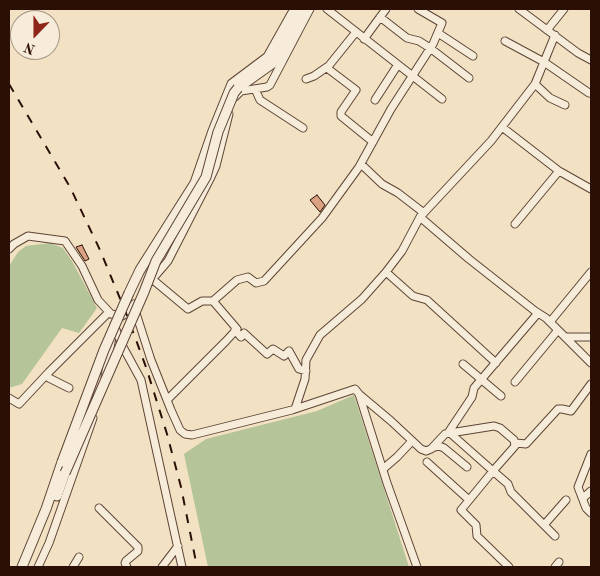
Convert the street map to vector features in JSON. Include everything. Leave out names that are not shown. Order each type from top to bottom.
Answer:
[{"type":"street","points":[[258,70],[268,57],[294,9]]},
{"type":"street","points":[[22,567],[46,509],[104,350],[140,270],[195,183],[212,131],[235,86],[258,70],[273,63],[302,9]]},
{"type":"street","points":[[310,9],[271,83],[267,87],[241,91],[234,99],[213,174],[168,261],[143,290],[135,309],[151,360],[180,430],[188,435],[295,409],[355,390],[424,450],[439,446],[467,467]]},
{"type":"street","points":[[327,9],[442,99]]},
{"type":"street","points":[[364,39],[386,9]]},
{"type":"street","points":[[152,279],[188,309],[202,301],[213,301],[237,280],[248,277],[256,283],[264,281],[322,218],[361,164],[391,109],[430,48],[442,25],[441,21],[418,9]]},
{"type":"street","points":[[519,9],[578,53],[591,60]]},
{"type":"street","points":[[547,30],[564,9]]},
{"type":"street","points":[[380,17],[407,38],[419,41],[430,48],[469,78]]},
{"type":"street","points":[[306,79],[314,76],[327,66],[356,32]]},
{"type":"street","points":[[438,33],[472,56]]},
{"type":"street","points":[[295,409],[306,371],[306,360],[320,335],[362,299],[386,272],[402,251],[422,215],[502,127],[535,84],[555,35]]},
{"type":"street","points":[[505,41],[544,62],[589,93]]},
{"type":"street","points":[[327,66],[341,80],[356,90],[341,112],[341,116],[373,142]]},
{"type":"street","points":[[375,100],[398,66]]},
{"type":"street","points":[[535,84],[550,98],[565,104]]},
{"type":"street","points":[[29,567],[65,472],[156,261],[206,177],[218,132],[235,86]]},
{"type":"street","points":[[255,89],[260,100],[303,128]]},
{"type":"street","points":[[502,127],[559,171],[591,189]]},
{"type":"street","points":[[361,164],[382,184],[398,193],[469,259],[550,322],[591,363]]},
{"type":"street","points":[[515,224],[559,171]]},
{"type":"street","points":[[9,249],[28,236],[65,242],[82,266],[98,300],[112,313],[122,316],[129,312],[134,304]]},
{"type":"street","points":[[386,272],[413,296],[427,300],[496,362]]},
{"type":"street","points":[[550,322],[591,272]]},
{"type":"street","points":[[213,301],[237,329],[235,330],[241,337],[244,333],[267,354],[273,349],[284,356],[289,351],[299,369],[306,371]]},
{"type":"street","points":[[112,313],[114,325],[123,347],[141,380],[147,416],[162,470],[182,567]]},
{"type":"street","points":[[9,398],[19,404],[112,313]]},
{"type":"street","points":[[449,433],[472,398],[474,388],[538,313]]},
{"type":"street","points":[[38,567],[52,535],[100,398],[114,325]]},
{"type":"street","points":[[167,400],[235,330]]},
{"type":"street","points":[[515,382],[558,330]]},
{"type":"street","points":[[566,337],[591,338]]},
{"type":"street","points":[[463,364],[500,396]]},
{"type":"street","points":[[48,374],[49,378],[69,388]]},
{"type":"street","points":[[509,567],[477,536],[476,525],[461,510],[516,444],[526,444],[558,409],[562,408],[571,411],[591,384]]},
{"type":"street","points":[[359,394],[417,567]]},
{"type":"street","points":[[431,449],[445,434],[498,426],[516,444]]},
{"type":"street","points":[[449,433],[508,484],[511,492],[555,536]]},
{"type":"street","points":[[383,469],[412,441]]},
{"type":"street","points":[[591,454],[578,487],[586,508],[591,514]]},
{"type":"street","points":[[427,462],[470,500]]},
{"type":"street","points":[[583,498],[591,491]]},
{"type":"street","points":[[544,525],[566,500]]},
{"type":"street","points":[[100,508],[138,547],[138,551],[126,560],[127,567]]},
{"type":"street","points":[[162,567],[178,546]]},
{"type":"street","points":[[73,567],[79,557]]},
{"type":"green space","points":[[50,243],[63,248],[97,308],[79,333],[62,328],[22,384],[9,388],[9,266],[18,252],[26,246]]},
{"type":"green space","points":[[354,395],[409,567],[208,567],[184,454],[206,439],[317,411]]},
{"type":"building","points":[[317,195],[325,205],[320,212],[310,200]]},
{"type":"building","points":[[82,245],[89,259],[85,261],[76,247]]},
{"type":"railway","points":[[9,84],[70,187],[100,250],[126,313],[146,367],[167,434],[181,487],[197,567]]}]
